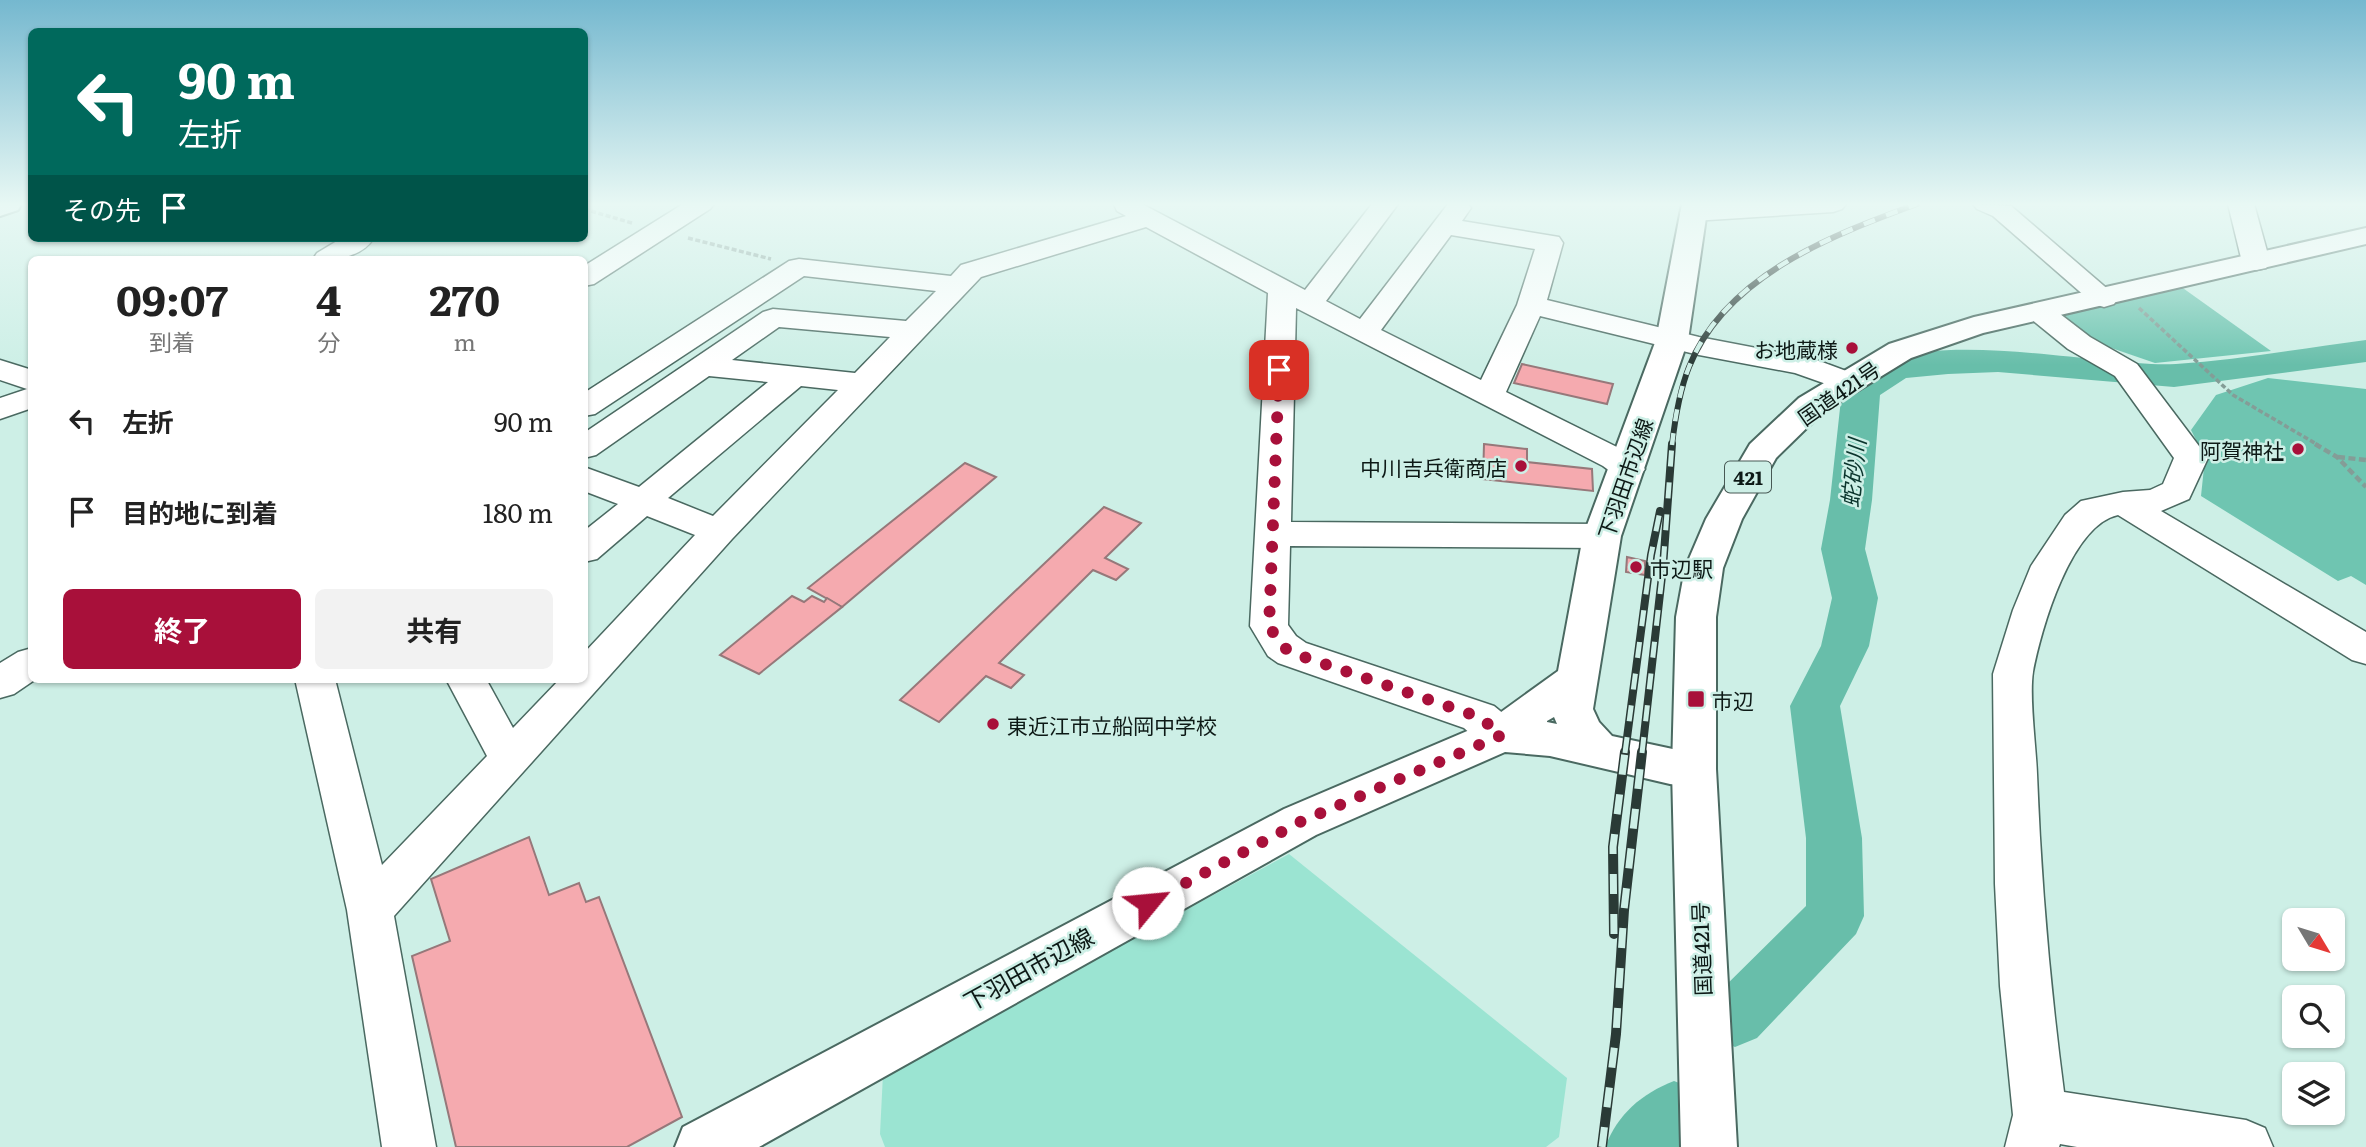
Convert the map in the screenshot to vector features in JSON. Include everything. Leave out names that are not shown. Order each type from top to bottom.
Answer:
[{"type":"main road","name":"下羽田市辺線","points":[[1595,748],[1582,732],[1572,709],[1602,536],[1629,468],[1672,340],[1686,258]]},
{"type":"main road","name":"国道421号","points":[[1709,1147],[1694,769],[1696,617],[1704,568],[1724,519],[1762,452],[1811,405],[1900,351],[1974,326],[2041,313],[2275,258]]},
{"type":"main road","points":[[1502,735],[1532,710],[1576,680]]},
{"type":"main road","name":"下羽田市辺線","points":[[703,1147],[1300,822],[1502,735],[1531,735],[1595,748],[1661,766],[1694,769]]},
{"type":"street","points":[[588,275],[616,258]]},
{"type":"street","points":[[588,675],[719,531],[971,271],[1016,258]]},
{"type":"street","points":[[1223,258],[1364,333],[1629,468]]},
{"type":"street","points":[[1333,258],[1296,296],[1274,534],[1269,626],[1282,646],[1292,653],[1479,717],[1502,735]]},
{"type":"street","points":[[1364,333],[1421,258]]},
{"type":"street","points":[[1489,396],[1531,305],[1546,258]]},
{"type":"street","points":[[2063,258],[2113,296]]},
{"type":"street","points":[[2255,258],[2256,262]]},
{"type":"street","points":[[588,404],[799,267],[958,285]]},
{"type":"street","points":[[1531,305],[1672,340],[1803,365],[1846,382]]},
{"type":"street","points":[[2041,313],[2079,343],[2126,370],[2191,458],[2178,491],[2156,501],[2123,503],[2093,509],[2077,523],[2049,566],[2032,610],[2013,674],[2018,884],[2036,1131],[2246,1147]]},
{"type":"street","points":[[588,445],[773,317],[915,331]]},
{"type":"street","points":[[703,366],[864,383]]},
{"type":"street","points":[[0,369],[24,397]]},
{"type":"street","points":[[588,547],[794,376]]},
{"type":"street","points":[[588,480],[719,531]]},
{"type":"street","points":[[2123,503],[2366,650]]},
{"type":"street","points":[[1274,534],[1602,536]]},
{"type":"street","points":[[0,683],[28,665]]},
{"type":"street","points":[[316,683],[370,911],[409,1147]]},
{"type":"street","points":[[468,683],[510,760]]},
{"type":"street","points":[[370,911],[580,683]]},
{"type":"path","points":[[2113,296],[2202,366],[2233,395],[2337,457],[2366,487]]},
{"type":"path","points":[[2337,457],[2366,460]]},
{"type":"green space","points":[[2180,286],[2271,351],[2155,363],[2091,341],[2062,315]]},
{"type":"green space","points":[[2268,378],[2366,389],[2366,585],[2351,576],[2338,581],[2201,496],[2205,458],[2191,430],[2216,395]]},
{"type":"green space","points":[[1289,854],[1567,1078],[1559,1137],[1546,1147],[885,1147],[880,1134],[883,1074]]},
{"type":"building","points":[[1522,364],[1613,384],[1607,404],[1514,383]]},
{"type":"building","name":"中川吉兵衛商店","points":[[1484,444],[1527,449],[1527,462],[1592,469],[1593,491],[1483,479]]},
{"type":"building","points":[[965,463],[996,477],[842,607],[808,588]]},
{"type":"building","points":[[1104,507],[1141,523],[1105,558],[1128,569],[1116,580],[1093,570],[999,663],[1024,675],[1011,688],[986,676],[939,722],[900,700]]},
{"type":"building","name":"市辺駅","points":[[1627,557],[1645,561],[1645,575],[1626,572]]},
{"type":"building","points":[[792,596],[804,602],[812,596],[824,602],[827,598],[842,607],[759,674],[720,655]]},
{"type":"building","points":[[529,837],[549,895],[579,883],[586,902],[599,897],[682,1117],[627,1147],[456,1147],[412,956],[450,941],[431,879]]},
{"type":"waterway","name":"蛇砂川","points":[[1735,1018],[1835,916],[1834,838],[1815,706],[1845,646],[1855,598],[1843,549],[1851,500],[1861,390],[1896,368],[1948,363],[1998,361],[2174,376],[2366,351]]},
{"type":"waterway","name":"蛇砂川","points":[[1638,1147],[1674,1113]]},
{"type":"railway","points":[[1672,445],[1683,386],[1689,367],[1706,335],[1728,308],[1755,284],[1795,258]]},
{"type":"railway","points":[[1642,753],[1663,567],[1672,444]]},
{"type":"railway","points":[[1625,753],[1651,555],[1660,511]]},
{"type":"railway","points":[[1614,934],[1613,847],[1625,752]]},
{"type":"railway","points":[[1602,1147],[1616,1034],[1624,910],[1642,752]]},
{"type":"place","name":"お地蔵様","points":[[1852,348]]},
{"type":"place","name":"阿賀神社","points":[[2298,449]]},
{"type":"place","name":"中川吉兵衛商店","points":[[1521,466]]},
{"type":"place","name":"市辺駅","points":[[1636,567]]},
{"type":"place","name":"市辺","points":[[1696,699]]},
{"type":"place","name":"東近江市立船岡中学校","points":[[993,724]]},
{"type":"route","points":[[1148,903],[1300,822],[1502,735],[1479,717],[1292,653],[1282,646],[1269,626],[1279,370]]}]
